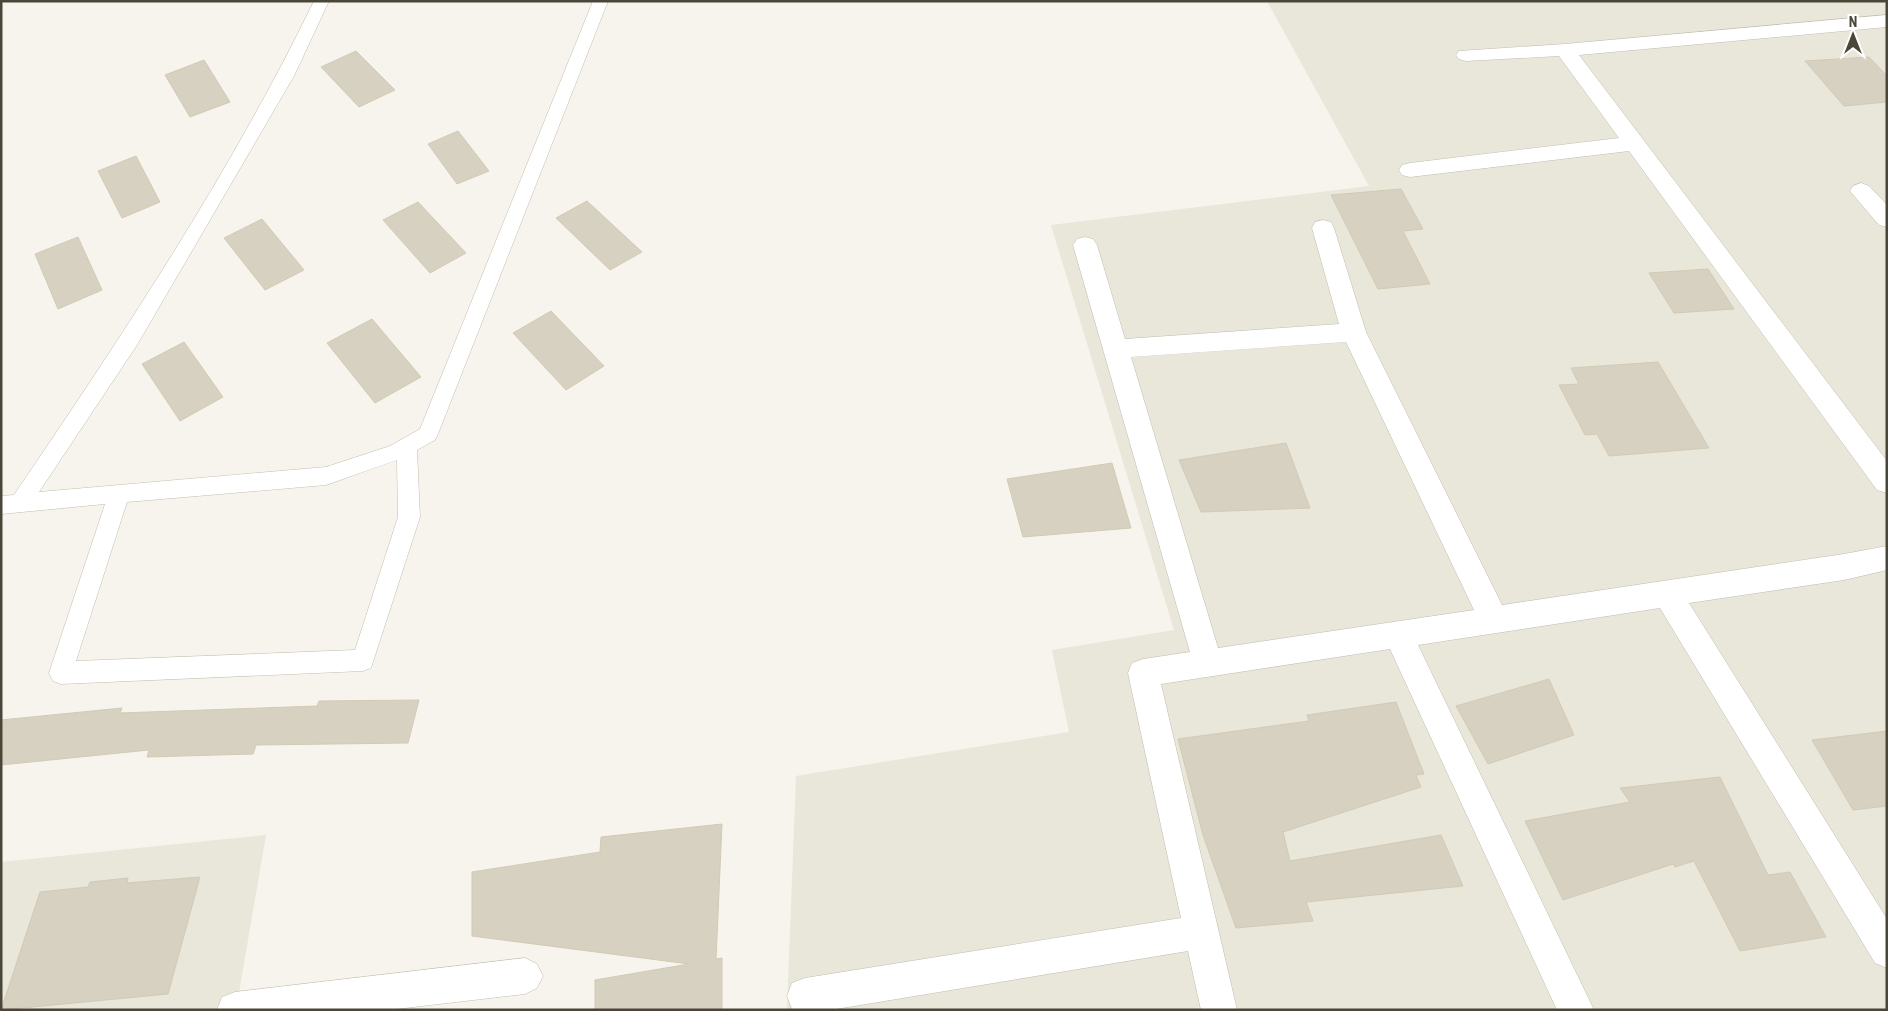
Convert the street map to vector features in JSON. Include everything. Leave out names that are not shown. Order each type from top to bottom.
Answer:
[{"type":"street","points":[[1466,55],[1565,50],[1887,21]]},
{"type":"street","points":[[1565,50],[1887,482]]},
{"type":"street","points":[[1410,170],[1634,142]]},
{"type":"street","points":[[1861,191],[1887,219]]},
{"type":"street","points":[[1323,228],[1354,332],[1494,620]]},
{"type":"street","points":[[1085,245],[1208,663]]},
{"type":"street","points":[[1116,349],[1354,332]]},
{"type":"street","points":[[1219,1010],[1143,673],[1844,567],[1887,558]]},
{"type":"street","points":[[1667,593],[1887,951]]},
{"type":"street","points":[[1398,635],[1576,1010]]},
{"type":"street","points":[[804,996],[1201,932]]},
{"type":"street","points":[[235,1010],[525,976]]},
{"type":"lane","points":[[10,504],[130,340],[286,76],[322,1]]},
{"type":"lane","points":[[10,504],[326,476],[397,452],[428,434],[601,1]]},
{"type":"lane","points":[[119,494],[61,673],[363,660],[409,517],[407,446]]},
{"type":"shaded area","points":[[1267,1],[1887,1],[1887,1010],[787,1010],[796,776],[1069,732],[1052,650],[1174,630],[1051,225],[1369,186]]},
{"type":"shaded area","points":[[266,835],[236,1010],[1,1010],[1,862]]},
{"type":"building","points":[[356,51],[395,90],[359,107],[321,67]]},
{"type":"building","points":[[1869,57],[1887,76],[1887,102],[1844,106],[1805,61]]},
{"type":"building","points":[[204,60],[230,102],[190,117],[165,75]]},
{"type":"building","points":[[458,131],[489,171],[457,184],[428,144]]},
{"type":"building","points":[[136,156],[160,202],[122,218],[98,171]]},
{"type":"building","points":[[1401,189],[1423,229],[1403,231],[1430,284],[1378,289],[1331,195]]},
{"type":"building","points":[[587,201],[642,252],[610,270],[556,218]]},
{"type":"building","points":[[418,202],[466,253],[430,273],[383,220]]},
{"type":"building","points":[[262,219],[304,270],[265,290],[224,238]]},
{"type":"building","points":[[78,237],[102,290],[58,309],[35,254]]},
{"type":"building","points":[[1708,269],[1734,309],[1674,313],[1649,273]]},
{"type":"building","points":[[551,311],[604,366],[566,390],[513,333]]},
{"type":"building","points":[[372,319],[421,377],[375,403],[327,343]]},
{"type":"building","points":[[184,342],[223,397],[180,421],[142,364]]},
{"type":"building","points":[[1658,362],[1709,448],[1609,456],[1597,434],[1585,435],[1559,385],[1579,384],[1571,368]]},
{"type":"building","points":[[1286,443],[1310,508],[1201,512],[1179,460]]},
{"type":"building","points":[[1112,463],[1131,528],[1023,537],[1007,479]]},
{"type":"building","points":[[1549,679],[1574,735],[1488,764],[1456,706]]},
{"type":"building","points":[[419,700],[408,743],[256,745],[253,754],[147,757],[149,750],[1,765],[1,720],[122,708],[120,713],[317,706],[319,701]]},
{"type":"building","points":[[1396,702],[1424,774],[1416,775],[1421,787],[1283,832],[1290,861],[1441,835],[1463,886],[1306,902],[1313,921],[1236,928],[1203,835],[1178,739],[1309,721],[1307,715]]},
{"type":"building","points":[[1887,731],[1887,806],[1853,810],[1812,740]]},
{"type":"building","points":[[1720,777],[1768,875],[1790,872],[1826,937],[1740,951],[1694,861],[1675,867],[1673,864],[1563,900],[1525,821],[1630,802],[1620,788]]},
{"type":"building","points":[[722,824],[716,959],[722,958],[722,1010],[595,1010],[595,980],[689,964],[472,936],[472,872],[600,852],[601,837]]},
{"type":"building","points":[[200,877],[168,994],[1,1010],[40,892],[88,887],[90,882],[128,878],[127,883]]}]
